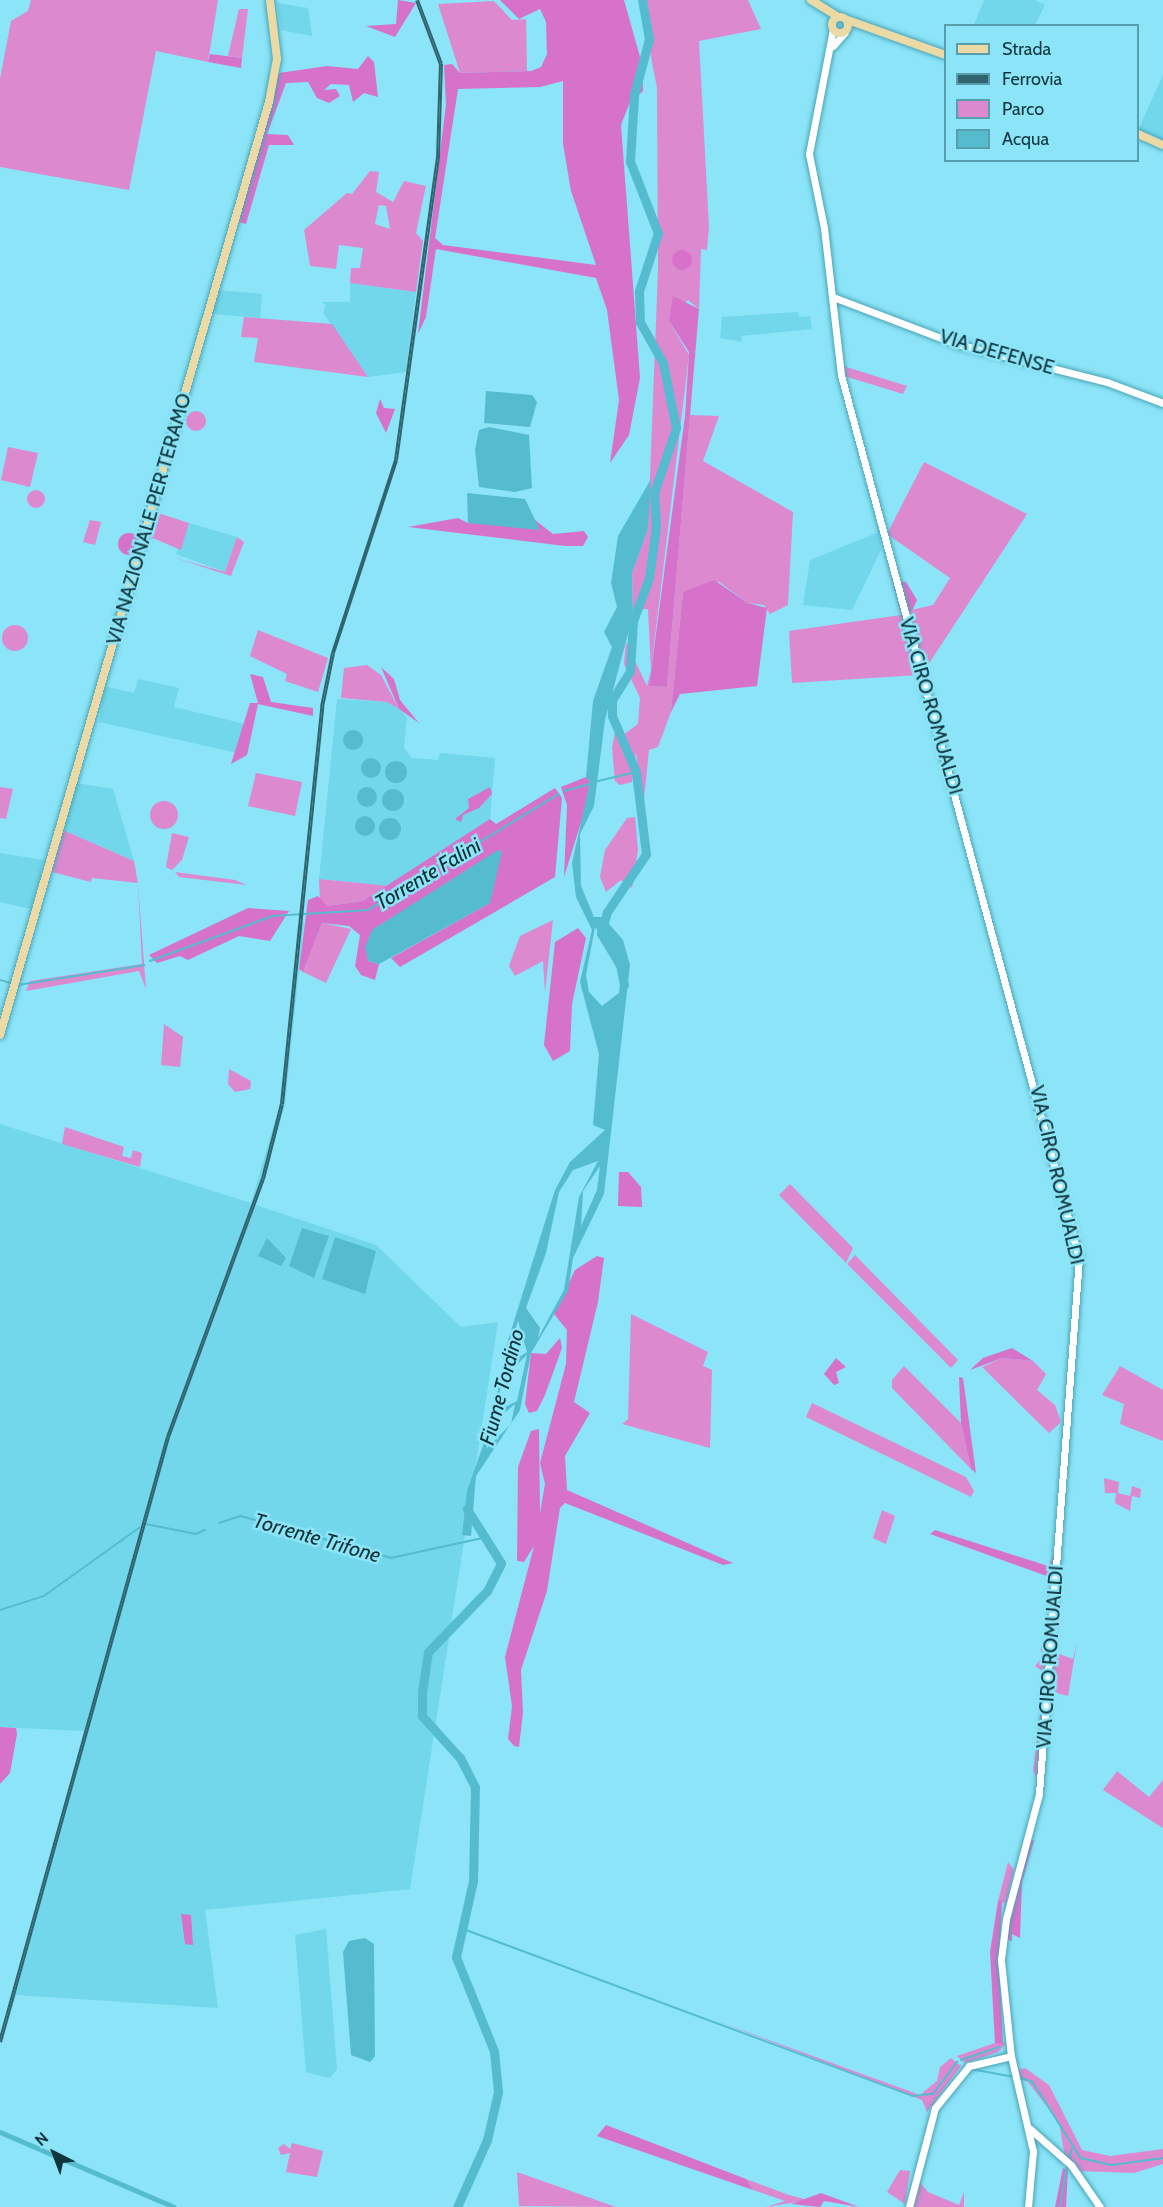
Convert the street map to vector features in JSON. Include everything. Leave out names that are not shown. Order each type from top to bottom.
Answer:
[{"type":"main road","name":"VIA NAZIONALE PER TERAMO","points":[[0,1035],[273,84],[277,53],[270,0]]},
{"type":"main road","points":[[815,2],[838,17],[847,27]]},
{"type":"main road","points":[[815,2],[833,28]]},
{"type":"main road","points":[[833,28],[838,17]]},
{"type":"main road","points":[[833,28],[867,24],[944,55]]},
{"type":"main road","points":[[832,48],[847,27]]},
{"type":"main road","name":"VIA CIRO ROMUALDI","points":[[833,28],[832,48],[810,154],[851,421],[1080,1258],[1040,1794],[1006,1919],[1001,1960],[1011,2056],[1029,2128],[1034,2182],[1028,2207]]},
{"type":"main road","points":[[1139,135],[1163,145]]},
{"type":"main road","name":"VIA DEFENSE","points":[[833,297],[957,344],[1107,382],[1163,403]]},
{"type":"main road","points":[[909,2207],[935,2108],[969,2066],[1011,2056]]},
{"type":"main road","points":[[1029,2128],[1071,2165],[1100,2207]]},
{"type":"shaded area","points":[[398,0],[416,3],[395,37],[366,26],[396,24]]},
{"type":"shaded area","points":[[500,0],[624,0],[642,64],[643,91],[630,102],[621,125],[640,378],[629,435],[610,463],[619,400],[607,310],[596,278],[436,249],[426,317],[418,334],[446,104],[444,65],[452,64],[460,73],[531,71],[541,67],[547,54],[546,22],[540,9],[519,19]],"holes":[[[563,81],[563,144],[571,191],[596,265],[443,245],[435,238],[458,89],[540,87]]]},
{"type":"shaded area","points":[[984,0],[1035,0],[1045,5],[1036,24],[974,24]]},
{"type":"shaded area","points":[[277,3],[308,8],[312,36],[281,30]]},
{"type":"shaded area","points":[[210,54],[242,58],[241,68],[208,62]]},
{"type":"shaded area","points":[[368,56],[374,62],[378,97],[364,93],[353,102],[349,85],[331,84],[324,90],[336,89],[340,96],[329,103],[317,98],[308,82],[286,83],[267,134],[288,135],[294,145],[269,145],[246,224],[235,221],[279,73],[327,66],[358,69]]},
{"type":"shaded area","points":[[1163,75],[1163,140],[1139,130]]},
{"type":"shaded area","points":[[682,250],[689,253],[692,260],[689,267],[682,270],[675,267],[672,260],[675,253]]},
{"type":"shaded area","points":[[350,283],[416,292],[406,372],[368,377],[323,313],[326,305],[321,302],[350,302]]},
{"type":"shaded area","points":[[218,290],[262,294],[260,318],[212,314]]},
{"type":"shaded area","points":[[673,296],[699,309],[667,687],[649,686],[685,416],[689,352],[669,321]]},
{"type":"shaded area","points":[[798,312],[799,317],[810,316],[812,329],[741,336],[742,342],[720,338],[722,317]]},
{"type":"shaded area","points":[[380,399],[384,408],[395,409],[386,433],[376,413]]},
{"type":"shaded area","points":[[458,518],[468,523],[535,520],[553,534],[584,531],[588,537],[583,546],[565,546],[408,527]]},
{"type":"shaded area","points":[[189,523],[237,537],[225,572],[176,554]]},
{"type":"shaded area","points":[[879,532],[881,550],[852,610],[803,605],[810,560]]},
{"type":"shaded area","points":[[129,533],[137,536],[140,544],[137,552],[129,555],[121,552],[118,544],[121,536]]},
{"type":"shaded area","points":[[714,580],[748,603],[767,608],[757,686],[680,694],[671,712],[683,592]]},
{"type":"shaded area","points":[[899,581],[906,582],[917,600],[912,611],[907,611]]},
{"type":"shaded area","points":[[381,667],[394,679],[400,700],[419,723],[399,709]]},
{"type":"shaded area","points":[[250,674],[263,677],[271,702],[313,708],[313,716],[258,704],[247,755],[231,764],[250,703],[258,703]]},
{"type":"shaded area","points":[[138,679],[179,688],[174,707],[245,724],[237,753],[99,722],[105,686],[134,693]]},
{"type":"shaded area","points":[[337,699],[387,702],[399,709],[407,717],[404,748],[412,758],[438,760],[440,753],[495,758],[490,819],[390,886],[319,879]]},
{"type":"shaded area","points":[[586,777],[590,782],[584,813],[564,877],[567,805],[561,787]]},
{"type":"shaded area","points":[[76,783],[113,789],[134,861],[63,830]]},
{"type":"shaded area","points":[[490,787],[492,794],[479,808],[463,815],[461,822],[455,819],[469,808],[468,799]]},
{"type":"shaded area","points":[[555,788],[562,798],[555,877],[400,967],[391,958],[490,903],[368,961],[379,964],[375,980],[361,975],[355,966],[360,935],[349,926],[322,923],[303,972],[299,969],[308,900],[318,896],[327,906],[363,901],[490,819],[496,824]]},
{"type":"shaded area","points":[[0,853],[44,860],[31,909],[0,902]]},
{"type":"shaded area","points":[[248,908],[289,911],[270,941],[239,936],[188,960],[180,956],[157,963],[149,955]]},
{"type":"shaded area","points":[[299,921],[304,922],[285,1105],[256,1205],[376,1245],[461,1327],[498,1322],[410,1889],[205,1910],[218,2008],[16,1995],[0,2049],[84,1731],[0,1727],[0,1124],[251,1203],[280,1104]]},
{"type":"shaded area","points":[[578,928],[586,938],[572,1004],[570,1051],[553,1061],[544,1045],[555,942]]},
{"type":"shaded area","points":[[619,1172],[628,1172],[641,1187],[642,1207],[618,1206]]},
{"type":"shaded area","points":[[597,1256],[604,1258],[598,1302],[574,1402],[590,1413],[565,1456],[567,1490],[733,1563],[723,1565],[565,1503],[560,1508],[547,1591],[521,1670],[523,1713],[519,1747],[514,1746],[508,1739],[512,1706],[505,1657],[534,1546],[524,1562],[517,1561],[518,1467],[531,1431],[539,1429],[540,1513],[545,1484],[540,1463],[566,1364],[567,1330],[554,1314],[575,1270]]},
{"type":"shaded area","points":[[560,1338],[562,1348],[545,1395],[537,1411],[529,1413],[525,1404],[531,1353],[546,1354]]},
{"type":"shaded area","points":[[1012,1348],[1033,1361],[1002,1358],[970,1370],[983,1358]]},
{"type":"shaded area","points":[[836,1358],[846,1367],[836,1372],[839,1383],[834,1385],[824,1374]]},
{"type":"shaded area","points":[[959,1377],[963,1378],[976,1473],[971,1469],[961,1423]]},
{"type":"shaded area","points":[[935,1530],[1045,1565],[1050,1565],[1054,1552],[1052,1578],[930,1534]]},
{"type":"shaded area","points":[[0,1727],[16,1728],[17,1734],[10,1773],[0,1784]]},
{"type":"shaded area","points":[[1029,1838],[1034,1841],[1022,1882],[1020,1938],[1012,1934],[1012,1941],[1006,1939],[1009,1915]]},
{"type":"shaded area","points":[[1002,1900],[999,1962],[1003,2044],[995,2043],[990,1952],[998,1901]]},
{"type":"shaded area","points":[[181,1914],[191,1915],[193,1945],[185,1944]]},
{"type":"shaded area","points":[[326,1929],[337,2069],[330,2078],[306,2072],[295,1935]]},
{"type":"shaded area","points":[[606,2125],[746,2179],[753,2190],[597,2136]]},
{"type":"shaded area","points":[[1063,2168],[1068,2171],[1066,2207],[1055,2207]]},
{"type":"shaded area","points":[[821,2193],[859,2207],[824,2201],[820,2207],[791,2204]]},
{"type":"green space","points":[[31,0],[218,0],[208,62],[156,51],[129,190],[0,167],[0,79],[11,21],[28,11]]},
{"type":"green space","points":[[640,0],[748,0],[761,29],[699,41],[709,227],[707,250],[701,249],[699,309],[688,300],[669,321],[689,355],[651,670],[648,609],[633,610],[632,573],[648,529],[658,270],[657,88]]},
{"type":"green space","points":[[494,1],[512,20],[526,19],[527,71],[460,73],[438,4]]},
{"type":"green space","points":[[239,9],[248,9],[242,58],[228,56]]},
{"type":"green space","points":[[370,171],[379,172],[376,192],[393,202],[404,181],[426,186],[416,233],[423,241],[416,292],[350,283],[351,268],[360,268],[363,248],[339,245],[336,269],[310,266],[304,230],[347,193],[352,194]],"holes":[[[379,205],[386,206],[390,229],[375,224]]]},
{"type":"green space","points":[[244,317],[332,324],[368,377],[254,362],[258,338],[241,337]]},
{"type":"green space","points":[[843,366],[907,386],[903,394],[844,376]]},
{"type":"green space","points":[[196,411],[203,414],[206,421],[203,428],[196,431],[189,428],[186,421],[189,414]]},
{"type":"green space","points":[[690,415],[719,416],[703,461],[793,512],[788,605],[770,614],[764,605],[748,603],[719,582],[683,592],[671,712],[658,747],[649,750],[643,809],[636,752],[632,782],[620,785],[615,781],[612,748],[615,732],[619,738],[638,724],[640,698],[624,664],[626,642],[647,686],[651,671],[649,686],[667,687]]},
{"type":"green space","points":[[8,447],[38,453],[30,487],[1,480]]},
{"type":"green space","points":[[924,462],[1027,514],[924,671],[907,611],[933,605],[950,578],[887,534]]},
{"type":"green space","points":[[36,490],[42,493],[45,499],[42,505],[36,508],[30,505],[27,499],[30,493]]},
{"type":"green space","points":[[155,512],[189,523],[181,550],[148,536]]},
{"type":"green space","points":[[90,520],[101,522],[95,545],[83,542]]},
{"type":"green space","points":[[237,537],[244,542],[231,576],[175,558],[225,572]]},
{"type":"green space","points":[[882,543],[919,675],[792,683],[789,631],[901,615]]},
{"type":"green space","points":[[15,625],[24,629],[28,638],[24,647],[15,651],[6,647],[2,638],[6,629]]},
{"type":"green space","points":[[258,630],[328,658],[318,692],[285,681],[287,674],[250,656]]},
{"type":"green space","points":[[367,665],[381,675],[399,709],[387,702],[341,698],[344,668]]},
{"type":"green space","points":[[256,773],[302,782],[295,816],[248,806]]},
{"type":"green space","points":[[0,787],[13,789],[6,819],[0,818]]},
{"type":"green space","points":[[164,801],[174,805],[178,815],[174,825],[164,829],[154,825],[150,815],[154,805]]},
{"type":"green space","points":[[635,817],[638,850],[632,888],[621,880],[606,892],[600,877],[605,850],[627,818]]},
{"type":"green space","points":[[63,830],[134,861],[138,883],[92,878],[91,882],[52,872]]},
{"type":"green space","points":[[172,833],[189,837],[182,860],[172,870],[166,867]]},
{"type":"green space","points":[[175,872],[235,880],[247,885],[179,877]]},
{"type":"green space","points":[[319,879],[390,886],[363,901],[327,906],[320,901]]},
{"type":"green space","points":[[138,883],[146,989],[139,971],[26,991],[30,981],[142,964]]},
{"type":"green space","points":[[553,920],[545,993],[543,961],[515,976],[509,966],[520,936]]},
{"type":"green space","points":[[322,923],[351,929],[326,983],[303,972]]},
{"type":"green space","points":[[164,1024],[183,1037],[180,1067],[161,1065]]},
{"type":"green space","points":[[229,1069],[251,1081],[250,1089],[235,1092],[228,1084]]},
{"type":"green space","points":[[65,1127],[124,1147],[122,1156],[131,1158],[133,1150],[142,1153],[140,1167],[62,1144]]},
{"type":"green space","points":[[790,1184],[853,1248],[846,1263],[779,1195]]},
{"type":"green space","points":[[855,1255],[958,1360],[951,1368],[847,1264]]},
{"type":"green space","points":[[631,1314],[708,1352],[703,1366],[712,1370],[710,1448],[622,1424],[628,1419]]},
{"type":"green space","points":[[1002,1358],[1033,1361],[1046,1374],[1037,1390],[1055,1405],[1061,1422],[1049,1433],[982,1367]]},
{"type":"green space","points":[[904,1366],[961,1423],[971,1469],[892,1388],[892,1380]]},
{"type":"green space","points":[[1120,1366],[1163,1390],[1163,1441],[1120,1424],[1124,1404],[1102,1395]]},
{"type":"green space","points":[[812,1403],[966,1477],[974,1491],[971,1497],[806,1417]]},
{"type":"green space","points":[[1104,1478],[1119,1482],[1118,1493],[1130,1496],[1132,1486],[1141,1489],[1140,1498],[1132,1496],[1130,1511],[1115,1503],[1116,1493],[1105,1493]]},
{"type":"green space","points":[[882,1510],[895,1516],[886,1544],[873,1538]]},
{"type":"green space","points":[[1077,1642],[1068,1696],[1050,1691],[1054,1652],[1073,1659]]},
{"type":"green space","points":[[1040,1648],[1049,1652],[1038,1782],[1033,1770],[1045,1673],[1035,1666],[1044,1655]]},
{"type":"green space","points":[[1117,1771],[1149,1797],[1163,1780],[1163,1828],[1103,1790]]},
{"type":"green space","points":[[1008,1862],[1014,1870],[1004,1912],[1005,1903],[998,1901]]},
{"type":"green space","points":[[717,2021],[920,2095],[937,2081],[940,2067],[951,2058],[961,2066],[927,2112],[922,2100]]},
{"type":"green space","points":[[995,2043],[1006,2043],[998,2052],[965,2063],[957,2056]]},
{"type":"green space","points":[[1025,2068],[1049,2085],[1082,2150],[1110,2156],[1163,2149],[1163,2164],[1134,2173],[1078,2171],[1065,2157],[1059,2122],[1028,2082],[1019,2079],[1017,2070]]},
{"type":"green space","points":[[292,2143],[323,2151],[317,2177],[286,2172],[290,2153],[281,2155],[278,2148],[284,2144],[290,2149]]},
{"type":"green space","points":[[900,2170],[910,2171],[905,2204],[887,2192]]},
{"type":"green space","points":[[517,2172],[616,2207],[519,2206]]},
{"type":"green space","points":[[746,2179],[808,2200],[766,2207],[785,2201],[753,2190]]},
{"type":"green space","points":[[918,2180],[928,2192],[959,2205],[964,2192],[964,2207],[912,2207]]},
{"type":"water","points":[[486,391],[532,395],[537,402],[530,427],[484,423]]},
{"type":"water","points":[[489,427],[529,435],[532,488],[515,492],[479,487],[475,450],[479,430]]},
{"type":"water","points":[[651,479],[648,529],[632,573],[633,615],[605,720],[594,806],[580,834],[581,886],[594,917],[603,917],[623,940],[630,965],[604,1194],[573,1258],[568,1291],[531,1353],[520,1410],[511,1423],[515,1404],[495,1421],[486,1449],[510,1425],[476,1476],[471,1536],[462,1535],[467,1491],[493,1417],[505,1350],[555,1190],[570,1162],[605,1130],[593,1125],[599,1054],[580,982],[592,930],[576,897],[572,863],[590,782],[586,777],[593,701],[612,647],[604,632],[617,607],[611,583],[618,536]],"holes":[[[595,927],[622,968],[619,993],[602,1006],[589,992],[586,975]],[[598,1161],[579,1197],[564,1290],[538,1338],[540,1328],[526,1308],[546,1253],[559,1192],[573,1170]],[[600,1166],[597,1190],[581,1226],[583,1191]],[[518,1321],[527,1352],[507,1365],[506,1358]],[[527,1355],[517,1401],[501,1409],[497,1404],[503,1378]]]},
{"type":"water","points":[[467,493],[525,499],[540,530],[468,523]]},
{"type":"water","points":[[349,730],[357,730],[363,736],[363,744],[357,750],[349,750],[343,744],[343,736]]},
{"type":"water","points":[[371,758],[378,761],[381,768],[378,775],[371,778],[364,775],[361,768],[364,761]]},
{"type":"water","points":[[396,761],[404,764],[407,772],[404,780],[396,783],[388,780],[385,772],[388,764]]},
{"type":"water","points":[[367,787],[374,790],[377,797],[374,804],[367,807],[360,804],[357,797],[360,790]]},
{"type":"water","points":[[393,789],[401,792],[404,800],[401,808],[393,811],[385,808],[382,800],[385,792]]},
{"type":"water","points":[[365,816],[372,819],[375,826],[372,833],[365,836],[358,833],[355,826],[358,819]]},
{"type":"water","points":[[390,818],[398,821],[401,829],[398,837],[390,840],[382,837],[379,829],[382,821]]},
{"type":"water","points":[[498,850],[502,852],[490,903],[379,964],[368,961],[365,947],[372,930]]},
{"type":"water","points":[[302,1228],[329,1236],[314,1278],[289,1266]]},
{"type":"water","points":[[335,1237],[376,1251],[365,1294],[322,1279]]},
{"type":"water","points":[[267,1238],[286,1258],[281,1266],[258,1256]]},
{"type":"water","points":[[365,1938],[374,1944],[375,2056],[370,2062],[351,2055],[343,1952],[349,1941]]},
{"type":"waterway","name":"Fiume Tordino","points":[[624,985],[620,965],[601,933],[607,912],[646,854],[636,772],[612,716],[612,700],[630,671],[633,621],[649,578],[656,526],[654,493],[676,428],[663,363],[640,322],[639,291],[658,233],[630,161],[634,95],[649,39],[642,0]]},
{"type":"waterway","name":"Torrente Falini","points":[[594,782],[636,772]]},
{"type":"waterway","name":"Torrente Falini","points":[[565,791],[590,784]]},
{"type":"waterway","name":"Torrente Falini","points":[[150,961],[273,916],[368,910],[559,794]]},
{"type":"waterway","name":"Torrente Falini","points":[[18,985],[144,965]]},
{"type":"waterway","name":"Torrente Falini","points":[[0,980],[11,983]]},
{"type":"waterway","name":"Fiume Tordino","points":[[457,2207],[487,2140],[498,2092],[494,2051],[456,1957],[473,1881],[475,1787],[460,1758],[422,1716],[422,1692],[428,1652],[487,1591],[501,1563],[467,1509]]},
{"type":"waterway","name":"Torrente Trifone","points":[[219,1523],[241,1516],[391,1558],[487,1537]]},
{"type":"waterway","name":"Torrente Trifone","points":[[146,1524],[196,1534],[205,1530]]},
{"type":"waterway","name":"Torrente Trifone","points":[[0,1610],[44,1596],[139,1528]]},
{"type":"waterway","points":[[461,1928],[913,2096],[933,2094],[957,2062]]},
{"type":"waterway","points":[[961,2060],[999,2047]]},
{"type":"waterway","points":[[971,2069],[1014,2077]]},
{"type":"waterway","points":[[1019,2077],[1033,2082],[1081,2158],[1112,2165],[1163,2158]]},
{"type":"waterway","points":[[0,2132],[174,2207]]},
{"type":"waterway","points":[[1070,2157],[1072,2149]]},
{"type":"waterway","points":[[1060,2207],[1067,2167]]},
{"type":"railway","points":[[0,2042],[168,1437],[263,1179],[282,1104],[322,707],[333,653],[396,460],[438,158],[441,64],[417,0]]}]
